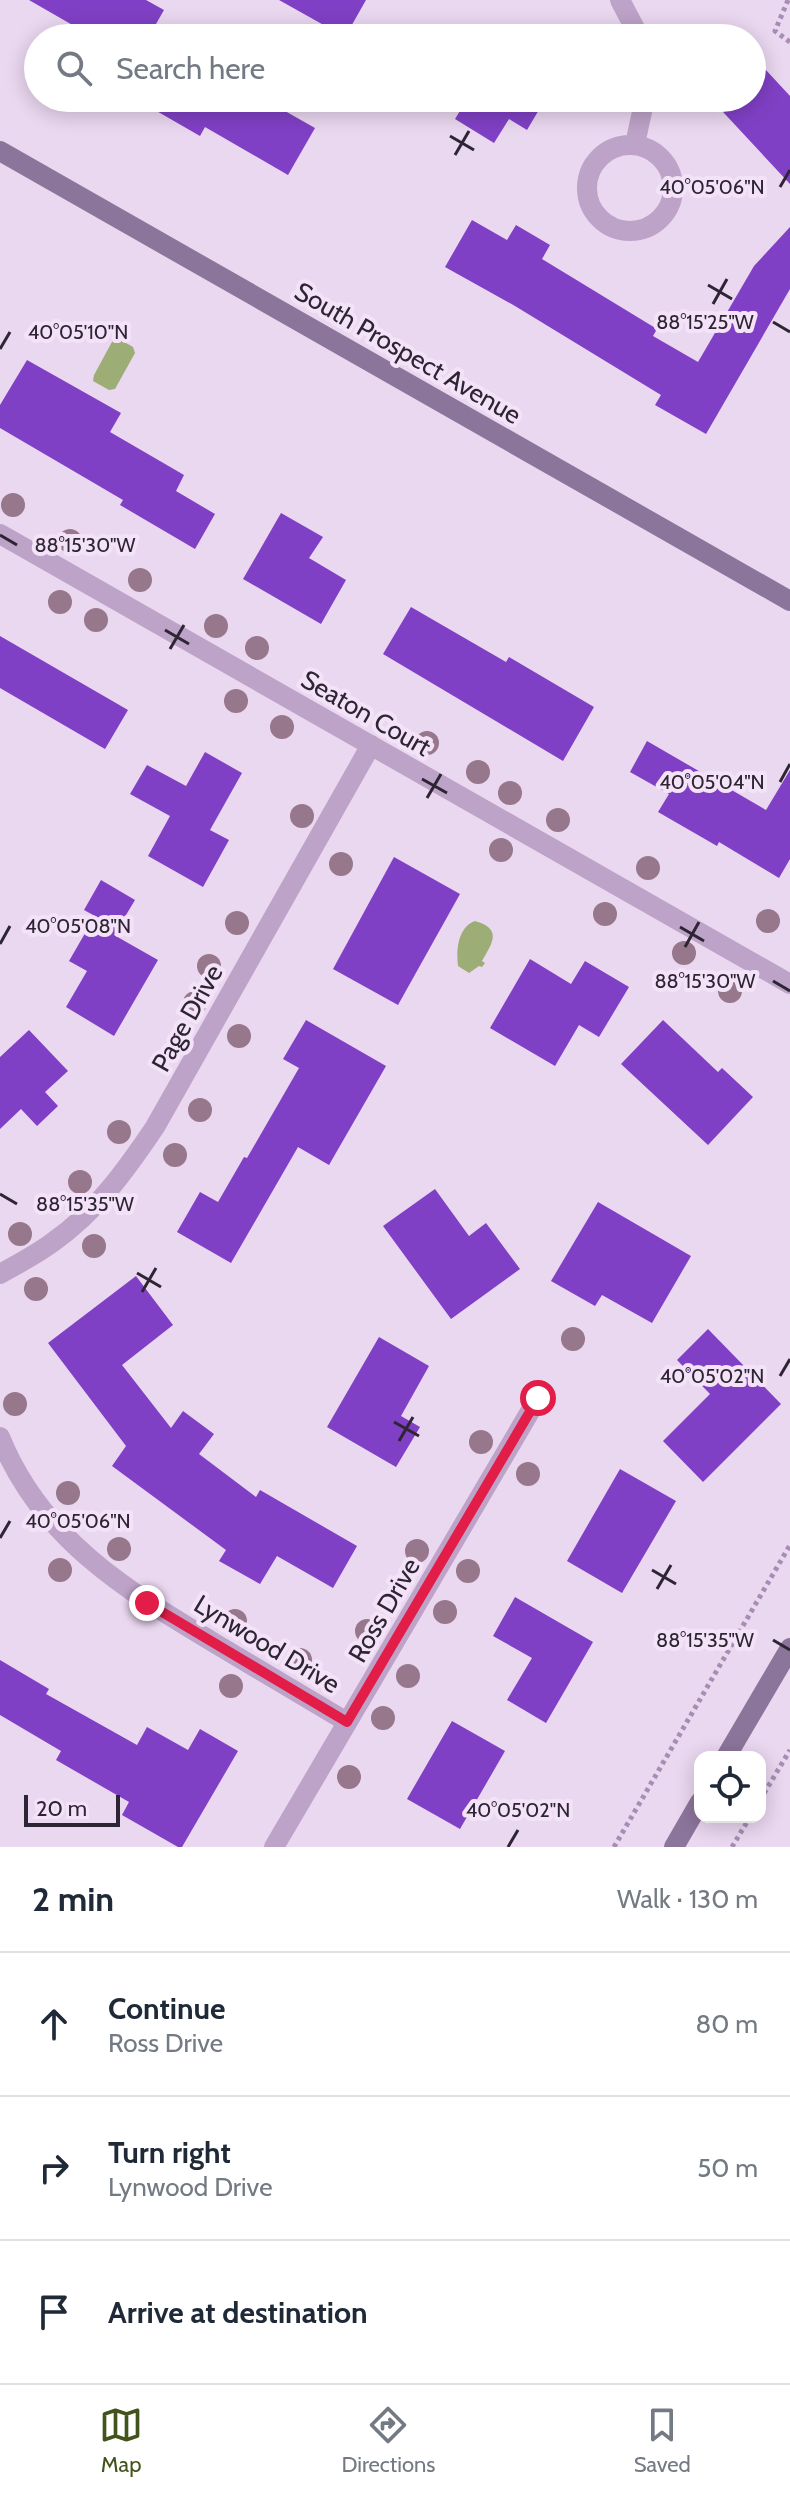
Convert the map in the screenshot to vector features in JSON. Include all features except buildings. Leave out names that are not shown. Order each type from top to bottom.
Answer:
[{"type":"main road","name":"South Prospect Avenue","points":[[0,151],[790,601]]},
{"type":"main road","points":[[730,1751],[790,1648]]},
{"type":"main road","points":[[674,1847],[694,1812]]},
{"type":"street","points":[[620,0],[633,24]]},
{"type":"street","points":[[635,144],[642,112]]},
{"type":"street","points":[[635,144],[650,149],[663,159],[671,173],[673,189],[670,204],[661,218],[648,227],[633,231],[617,229],[603,222],[593,210],[587,195],[587,179],[593,164],[605,152],[619,145],[635,144]]},
{"type":"street","name":"Seaton Court","points":[[0,534],[790,984]]},
{"type":"street","name":"Page Drive","points":[[0,1274],[53,1242],[92,1210],[123,1174],[155,1127],[371,745]]},
{"type":"street","name":"Ross Drive","points":[[274,1847],[538,1398]]},
{"type":"street","name":"Lynwood Drive","points":[[0,1437],[35,1500],[64,1537],[97,1567],[147,1603],[347,1722]]},
{"type":"path","points":[[788,0],[775,31],[790,42]]},
{"type":"path","points":[[614,1847],[790,1545]]},
{"type":"path","points":[[766,1790],[790,1750]]},
{"type":"path","points":[[732,1847],[746,1823]]},
{"type":"shaded area","points":[[119,339],[133,347],[135,353],[115,389],[109,390],[93,381],[94,375],[113,340]]},
{"type":"shaded area","points":[[475,921],[489,928],[493,937],[482,961],[485,963],[469,973],[458,966],[458,946],[465,928]]},
{"type":"route","points":[[147,1603],[347,1722],[538,1398]]}]
